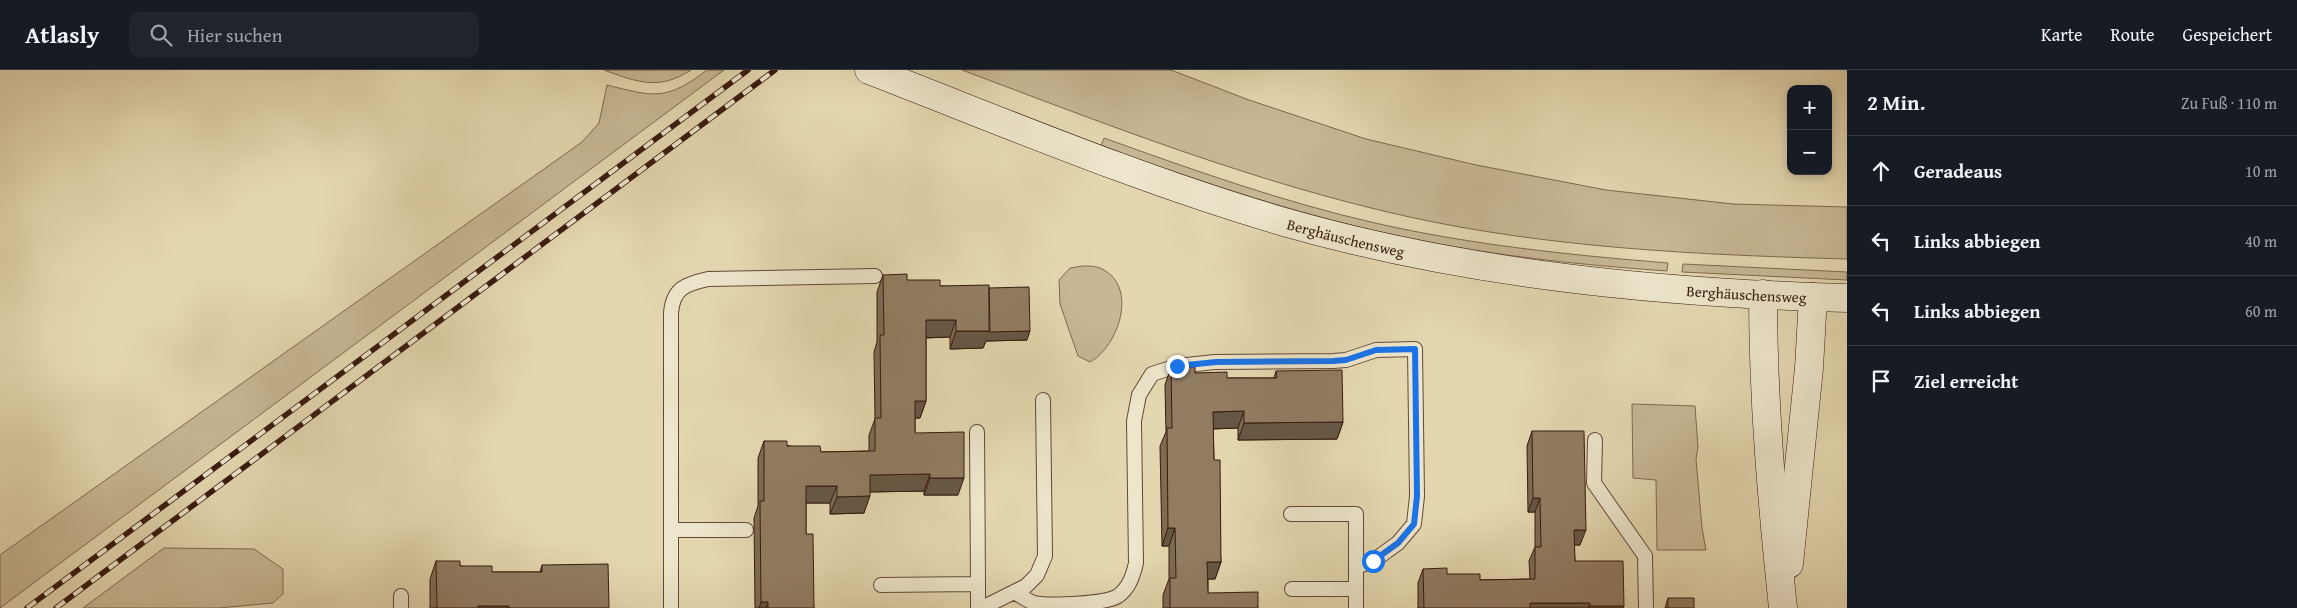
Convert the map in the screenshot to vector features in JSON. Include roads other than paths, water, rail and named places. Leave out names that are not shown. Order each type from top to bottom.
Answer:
[{"type":"main road","name":"Berghäuschensweg","points":[[869,70],[1162,183],[1284,222],[1384,248],[1560,277],[1763,294],[1847,298]]},
{"type":"main road","points":[[1763,294],[1763,366],[1771,495],[1784,608]]},
{"type":"main road","points":[[1784,608],[1810,368],[1813,297]]},
{"type":"lane","points":[[671,608],[671,313],[674,296],[683,287],[708,279],[875,276]]},
{"type":"lane","points":[[1014,592],[1034,603],[1094,603],[1108,601],[1118,596],[1132,578],[1136,563],[1134,421],[1139,396],[1152,374],[1177,366],[1206,363],[1333,361],[1346,360],[1376,350],[1415,349],[1417,496],[1414,524],[1398,543],[1373,561],[1356,567]]},
{"type":"lane","points":[[982,608],[1026,586],[1037,575],[1046,556],[1043,400]]},
{"type":"lane","points":[[977,432],[978,608]]},
{"type":"lane","points":[[1595,440],[1594,483],[1645,556],[1646,608]]},
{"type":"lane","points":[[1291,514],[1356,514],[1356,608]]},
{"type":"lane","points":[[671,530],[746,530]]},
{"type":"lane","points":[[881,585],[978,584]]},
{"type":"lane","points":[[1292,589],[1356,589]]},
{"type":"railway","points":[[27,608],[748,70]]},
{"type":"railway","points":[[56,608],[775,70]]}]
